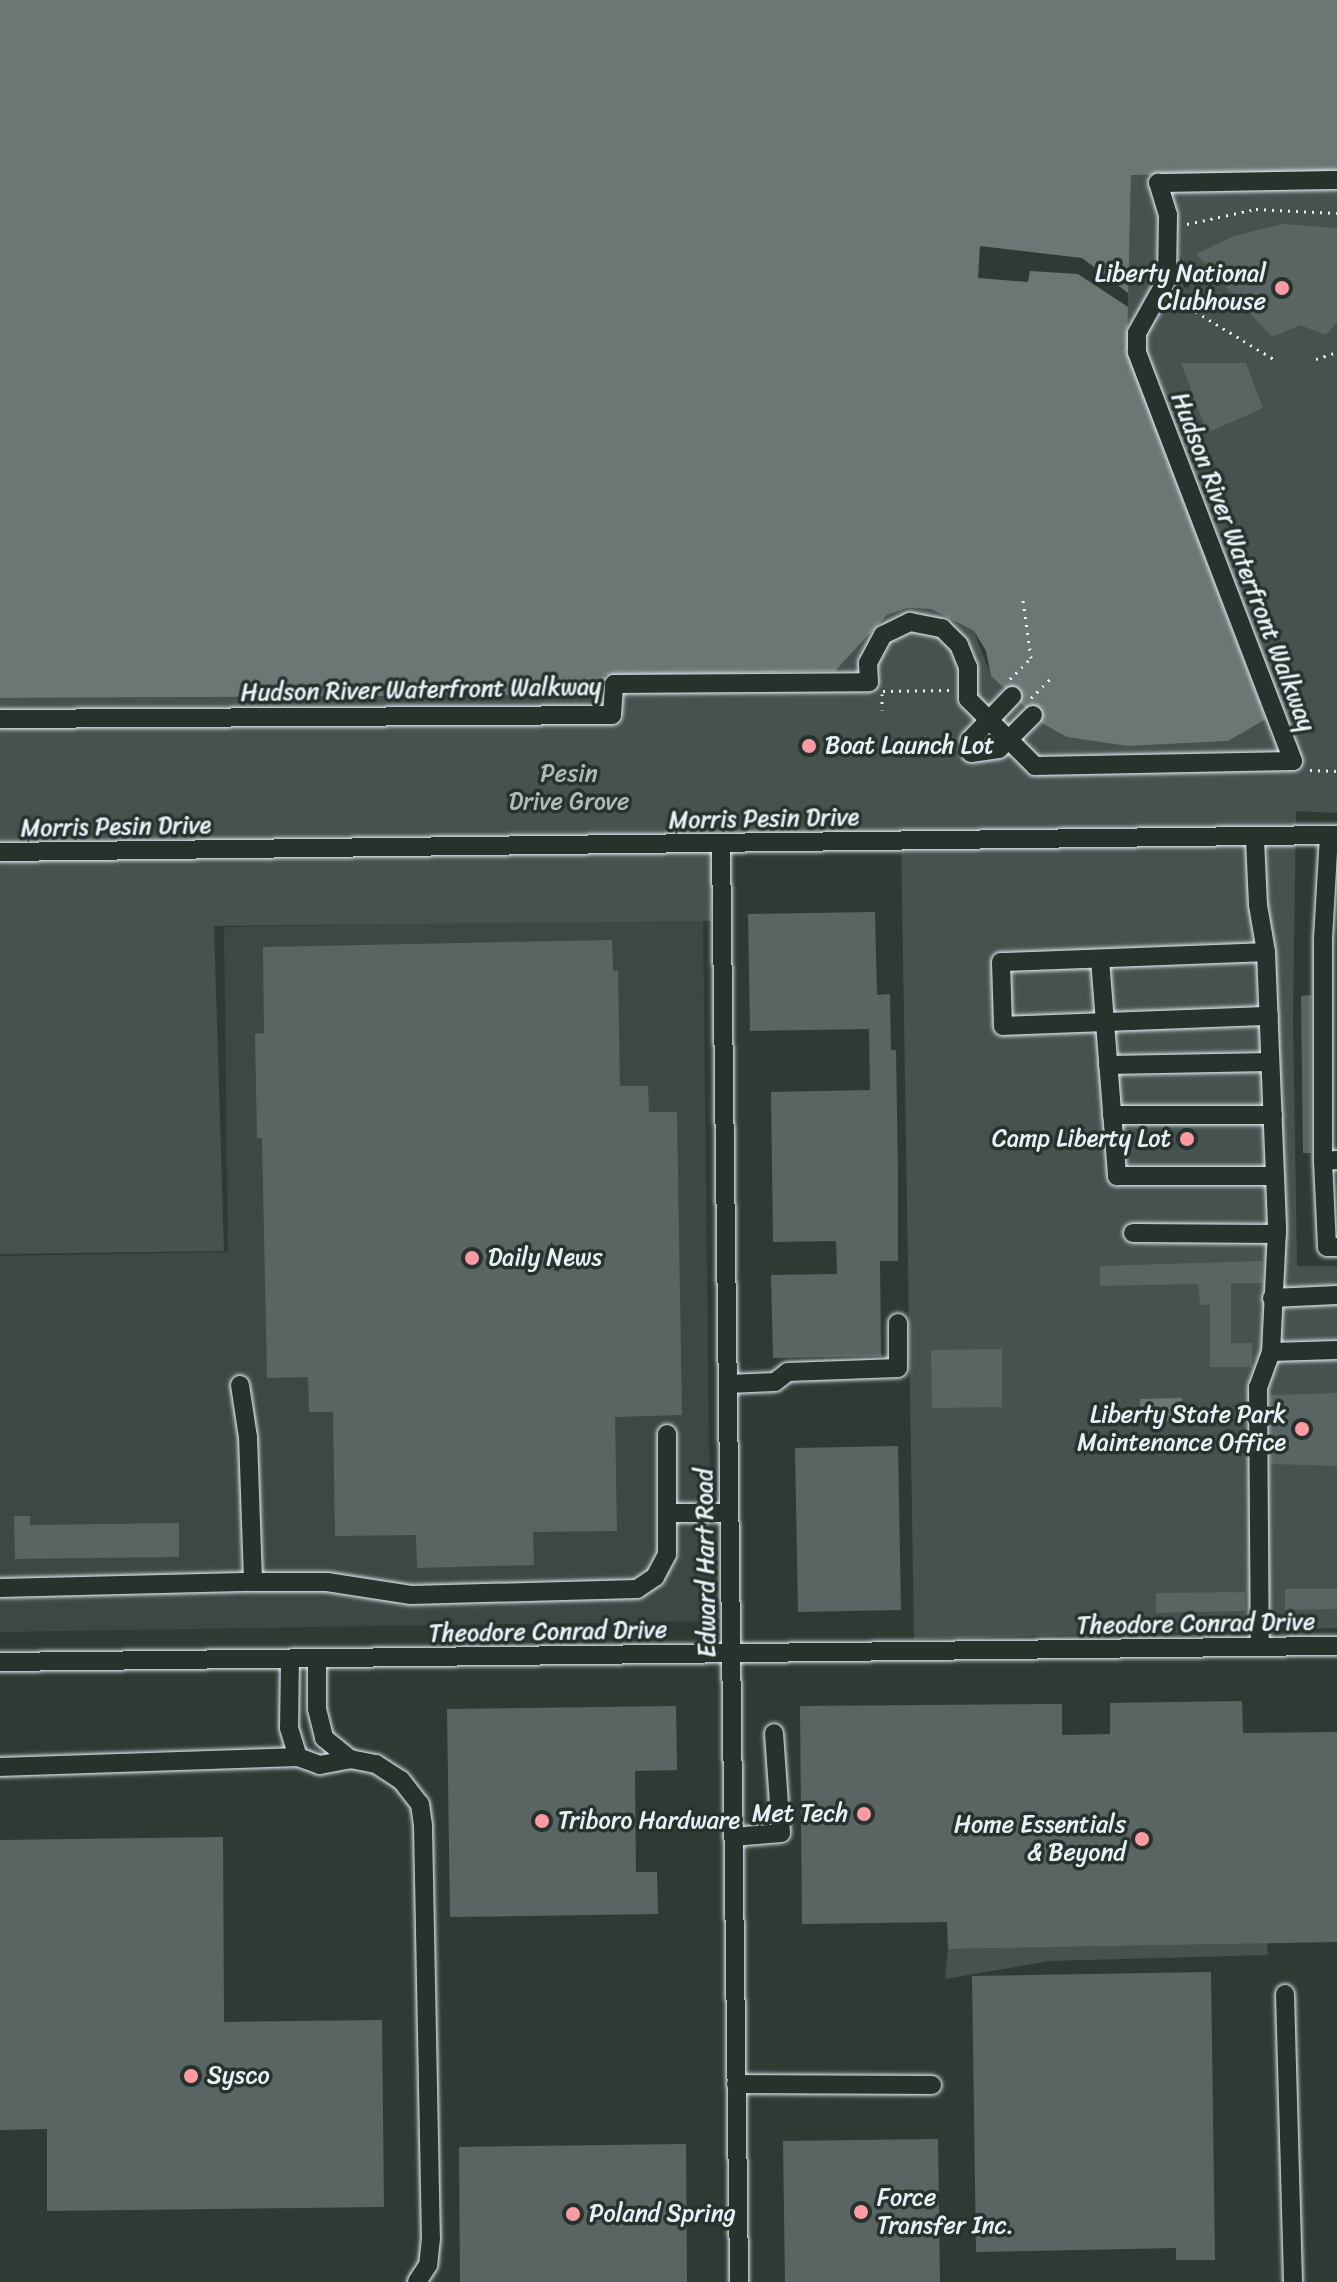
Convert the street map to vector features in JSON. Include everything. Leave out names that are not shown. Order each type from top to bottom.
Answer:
[{"type":"street","name":"Hudson River Waterfront Walkway","points":[[0,719],[612,715],[614,684],[869,682],[868,663],[883,635],[910,622],[942,628],[959,645],[968,699],[1035,766],[1293,761],[1137,352],[1137,333],[1162,291],[1169,231],[1158,183],[1337,180]]},
{"type":"street","points":[[1006,693],[970,746],[999,749],[1033,715]]},
{"type":"street","points":[[1333,835],[1327,1247],[1337,1247]]},
{"type":"street","name":"Morris Pesin Drive","points":[[0,852],[1255,839],[1333,835]]},
{"type":"street","points":[[1255,839],[1266,952],[1277,1234],[1271,1352],[1258,1387],[1260,1647]]},
{"type":"street","name":"Edward Hart Road","points":[[721,844],[739,2282]]},
{"type":"street","points":[[1266,952],[1001,962],[1003,1026],[1269,1016]]},
{"type":"street","points":[[1100,959],[1117,1176],[1275,1176]]},
{"type":"street","points":[[1108,1065],[1270,1062]]},
{"type":"street","points":[[1112,1115],[1273,1115]]},
{"type":"street","points":[[1133,1233],[1277,1234]]},
{"type":"street","points":[[1272,1298],[1337,1295]]},
{"type":"street","points":[[728,1384],[775,1382],[788,1372],[898,1368],[898,1323]]},
{"type":"street","points":[[1271,1352],[1337,1350]]},
{"type":"street","points":[[240,1385],[248,1437],[253,1582]]},
{"type":"street","points":[[0,1588],[327,1582],[411,1595],[616,1593],[637,1589],[655,1577],[667,1554],[667,1434]]},
{"type":"street","points":[[667,1513],[729,1513]]},
{"type":"street","name":"Theodore Conrad Drive","points":[[0,1662],[1337,1646]]},
{"type":"street","points":[[317,1658],[317,1709],[324,1738],[350,1759]]},
{"type":"street","points":[[290,1659],[289,1728],[298,1757]]},
{"type":"street","points":[[733,1837],[781,1833],[774,1733]]},
{"type":"street","points":[[0,1767],[298,1757],[320,1765],[350,1759],[376,1764],[401,1780],[420,1804],[423,1826],[431,2238],[428,2265],[417,2282]]},
{"type":"street","points":[[1285,1994],[1293,2282]]},
{"type":"street","points":[[736,2084],[932,2085]]},
{"type":"path","points":[[1169,231],[1256,209],[1337,213]]},
{"type":"path","points":[[1162,291],[1277,361]]},
{"type":"path","points":[[1316,359],[1337,352]]},
{"type":"path","points":[[1006,693],[1031,658],[1023,600]]},
{"type":"path","points":[[882,710],[882,691],[968,689]]},
{"type":"path","points":[[1293,761],[1310,771],[1337,771]]},
{"type":"shaded area","points":[[0,0],[1337,0],[1337,173],[1131,175],[1127,351],[1266,719],[1228,741],[1128,746],[1067,737],[1042,723],[991,676],[986,651],[974,631],[931,609],[907,608],[887,615],[835,671],[605,675],[602,695],[0,698]]},
{"type":"shaded area","points":[[703,919],[711,1621],[0,1632],[0,1256],[228,1252],[224,927]]},
{"type":"shaded area","points":[[1182,1398],[1182,1421],[1140,1421],[1140,1399]]},
{"type":"green space","name":"Pesin Drive Grove","points":[[1337,173],[1337,813],[1296,811],[1293,1018],[1297,1266],[1337,1266],[1337,1628],[914,1639],[901,834],[716,837],[711,921],[214,926],[224,1251],[0,1254],[0,698],[602,695],[604,675],[835,671],[887,615],[907,608],[931,609],[974,631],[991,676],[1042,723],[1128,746],[1228,741],[1266,718],[1127,351],[1131,175]]},
{"type":"green space","points":[[1267,1943],[1268,1955],[1050,1961],[945,1979],[948,1949]]},
{"type":"pier","points":[[980,246],[1082,258],[1128,293],[1128,307],[1078,274],[1030,271],[1028,282],[978,278]]},
{"type":"building","name":"Liberty National Clubhouse","points":[[1282,224],[1337,228],[1337,322],[1326,335],[1300,325],[1272,337],[1196,254],[1234,236]]},
{"type":"building","points":[[1181,363],[1246,363],[1263,408],[1207,433]]},
{"type":"building","points":[[875,912],[877,995],[890,994],[891,1050],[896,1050],[898,1175],[898,1261],[880,1261],[881,1356],[773,1358],[771,1275],[837,1274],[836,1241],[773,1242],[771,1092],[870,1090],[869,1029],[750,1031],[748,914]]},
{"type":"building","name":"Daily News","points":[[612,940],[613,971],[618,971],[620,1086],[648,1086],[649,1112],[677,1112],[682,1415],[615,1417],[617,1531],[533,1532],[534,1565],[417,1568],[416,1535],[335,1536],[333,1412],[309,1412],[308,1377],[267,1378],[262,1138],[257,1138],[255,1034],[264,1033],[263,947]]},
{"type":"building","points":[[1311,995],[1311,1153],[1303,1153],[1301,996]]},
{"type":"building","points":[[1262,1261],[1262,1283],[1231,1283],[1231,1343],[1252,1343],[1252,1367],[1210,1367],[1210,1305],[1200,1305],[1198,1284],[1100,1286],[1100,1266]]},
{"type":"building","points":[[1002,1349],[1002,1407],[932,1408],[931,1350]]},
{"type":"building","name":"Liberty State Park Maintenance Office","points":[[1337,1393],[1337,1466],[1271,1464],[1270,1395]]},
{"type":"building","points":[[898,1446],[901,1610],[798,1612],[795,1448]]},
{"type":"building","points":[[14,1516],[30,1516],[30,1525],[179,1523],[179,1557],[15,1559]]},
{"type":"building","points":[[1285,1589],[1337,1589],[1337,1609],[1285,1610]]},
{"type":"building","points":[[1245,1592],[1245,1611],[1156,1613],[1156,1593]]},
{"type":"building","name":"Home Essentials & Beyond","points":[[1242,1701],[1243,1733],[1337,1732],[1337,1942],[948,1949],[947,1922],[802,1924],[800,1706],[1062,1704],[1062,1735],[1110,1734],[1110,1703]]},
{"type":"building","name":"Triboro Hardware","points":[[676,1706],[677,1770],[635,1771],[636,1872],[657,1872],[658,1914],[450,1917],[447,1709]]},
{"type":"building","name":"Sysco","points":[[223,1837],[224,2022],[382,2020],[384,2207],[47,2211],[47,2129],[0,2130],[0,1840]]},
{"type":"building","points":[[1211,1972],[1215,2260],[1176,2260],[1176,2248],[976,2252],[972,1976]]},
{"type":"building","name":"Force Transfer Inc.","points":[[938,2139],[940,2282],[785,2282],[783,2141]]},
{"type":"building","name":"Poland Spring","points":[[686,2144],[687,2282],[460,2282],[459,2147]]},
{"type":"place","name":"Liberty National Clubhouse","points":[[1282,288]]},
{"type":"place","name":"Boat Launch Lot","points":[[809,746]]},
{"type":"place","name":"Camp Liberty Lot","points":[[1187,1139]]},
{"type":"place","name":"Daily News","points":[[472,1258]]},
{"type":"place","name":"Liberty State Park Maintenance Office","points":[[1302,1429]]},
{"type":"place","name":"Met Tech","points":[[864,1814]]},
{"type":"place","name":"Triboro Hardware","points":[[542,1821]]},
{"type":"place","name":"Home Essentials & Beyond","points":[[1142,1839]]},
{"type":"place","name":"Sysco","points":[[191,2076]]},
{"type":"place","name":"Force Transfer Inc.","points":[[861,2212]]},
{"type":"place","name":"Poland Spring","points":[[573,2214]]}]
